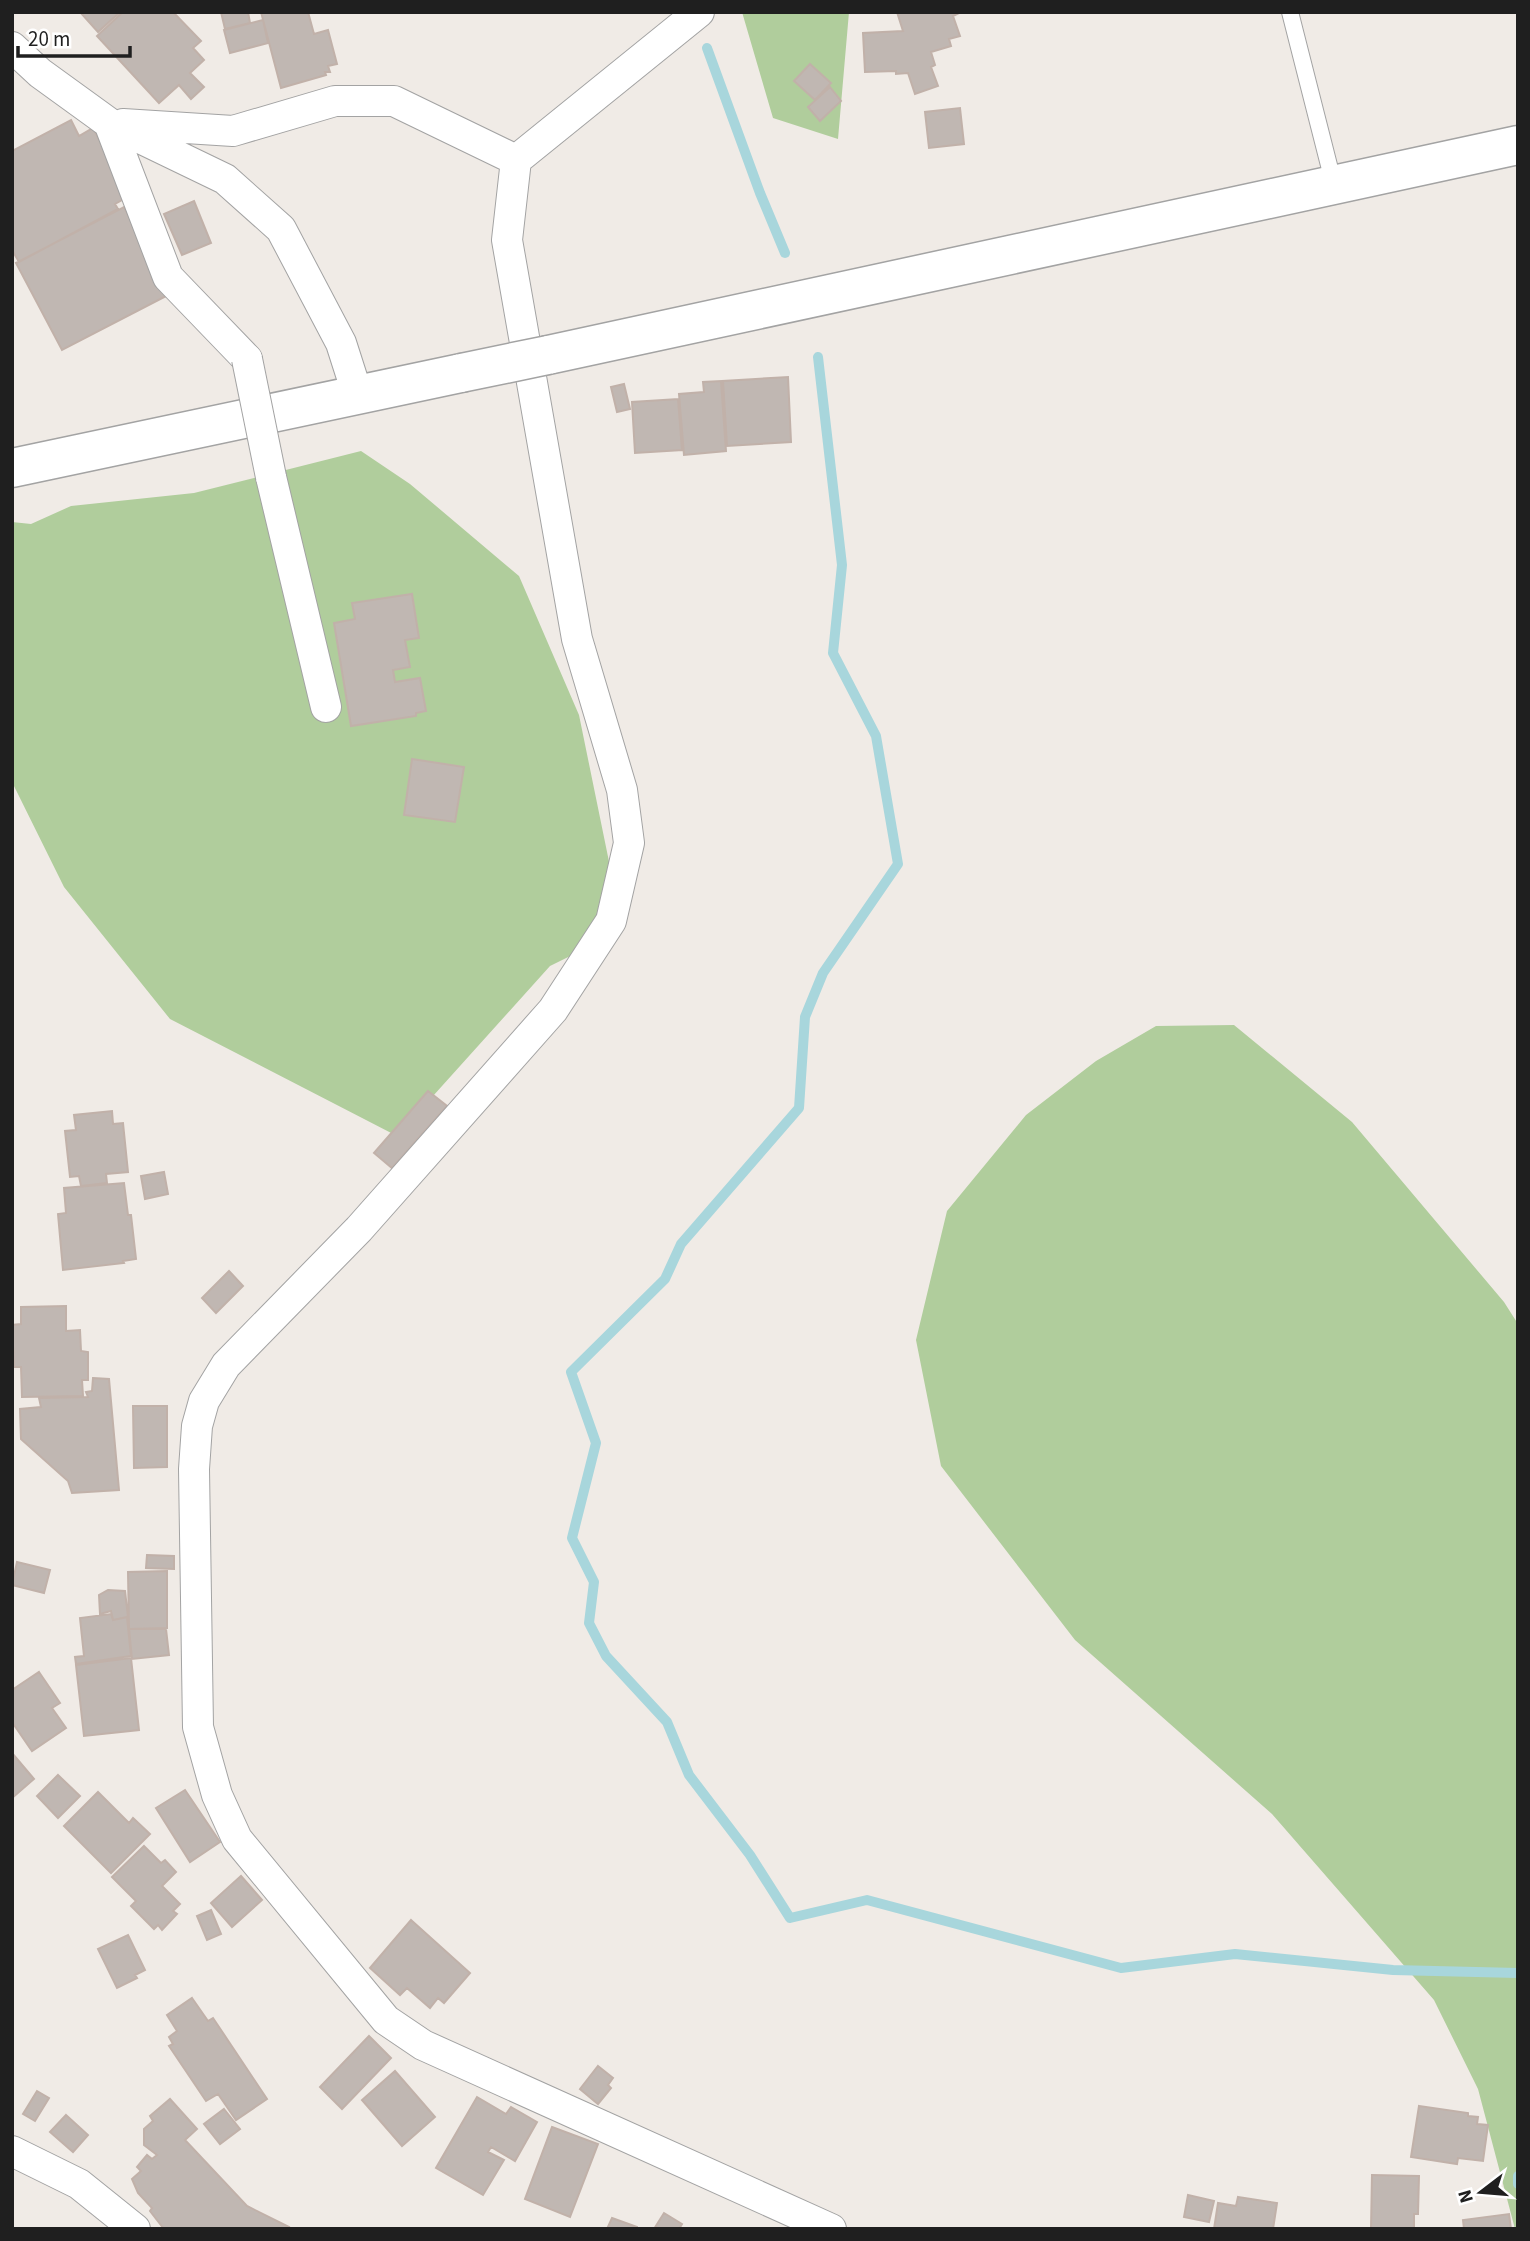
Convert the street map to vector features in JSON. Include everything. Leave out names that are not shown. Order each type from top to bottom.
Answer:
[{"type":"street","points":[[699,12],[516,160],[507,240],[577,639],[622,790],[629,843],[611,921],[553,1010],[359,1229],[226,1365],[204,1401],[197,1426],[194,1469],[198,1727],[217,1795],[237,1839],[386,2020],[423,2045],[831,2229]]},
{"type":"street","points":[[12,47],[40,73],[109,124],[225,179],[281,229],[341,344],[357,394]]},
{"type":"street","points":[[109,124],[233,131],[335,101],[394,101],[516,160]]},
{"type":"street","points":[[109,124],[168,277],[247,359],[271,477],[326,707]]},
{"type":"street","points":[[12,468],[1518,145]]},
{"type":"street","points":[[12,2151],[79,2184],[135,2229]]},
{"type":"lane","points":[[1290,12],[1334,185]]},
{"type":"green space","points":[[742,12],[849,12],[838,139],[773,118]]},
{"type":"green space","points":[[361,451],[410,484],[519,576],[579,715],[623,930],[550,966],[397,1136],[170,1019],[64,887],[12,782],[12,522],[31,524],[71,506],[194,493]]},
{"type":"green space","points":[[1234,1025],[1352,1122],[1504,1302],[1518,1324],[1518,2229],[1515,2229],[1478,2089],[1434,2000],[1272,1814],[1075,1640],[941,1466],[916,1340],[947,1211],[1026,1115],[1096,1061],[1156,1026]]},
{"type":"building","points":[[80,12],[120,12],[98,32]]},
{"type":"building","points":[[123,12],[173,12],[201,41],[193,48],[204,60],[190,73],[204,87],[191,99],[179,85],[159,103],[97,36]]},
{"type":"building","points":[[221,12],[248,12],[250,23],[225,29]]},
{"type":"building","points":[[261,12],[308,12],[314,34],[328,30],[337,64],[328,66],[330,72],[325,72],[326,75],[281,88]]},
{"type":"building","points":[[897,12],[961,12],[953,16],[960,36],[949,39],[951,46],[931,52],[935,65],[931,67],[938,86],[915,94],[908,73],[865,72],[863,33],[903,31]]},
{"type":"building","points":[[263,20],[268,43],[230,53],[224,30]]},
{"type":"building","points":[[810,64],[831,83],[815,100],[794,81]]},
{"type":"building","points":[[830,87],[841,101],[820,121],[808,107]]},
{"type":"building","points":[[960,108],[964,144],[929,148],[925,112]]},
{"type":"building","points":[[71,120],[79,136],[93,128],[129,196],[115,204],[118,209],[19,262],[12,250],[12,151]]},
{"type":"building","points":[[194,201],[211,243],[182,255],[164,214]]},
{"type":"building","points":[[124,207],[170,294],[62,350],[16,263]]},
{"type":"building","points":[[788,377],[791,442],[727,446],[723,381]]},
{"type":"building","points":[[721,381],[726,451],[684,455],[679,394],[704,392],[703,382]]},
{"type":"building","points":[[624,384],[630,409],[617,412],[611,387]]},
{"type":"building","points":[[678,399],[682,450],[635,453],[632,402]]},
{"type":"building","points":[[412,594],[419,638],[405,640],[410,667],[393,670],[395,682],[420,678],[426,711],[416,713],[416,716],[351,726],[334,623],[355,619],[352,603]]},
{"type":"building","points":[[412,759],[464,767],[455,822],[404,815]]},
{"type":"building","points":[[428,1091],[447,1106],[392,1168],[374,1153]]},
{"type":"building","points":[[112,1111],[113,1124],[123,1123],[128,1172],[106,1174],[107,1183],[81,1186],[79,1176],[70,1177],[65,1131],[76,1130],[74,1115]]},
{"type":"building","points":[[164,1172],[168,1194],[145,1199],[141,1176]]},
{"type":"building","points":[[124,1183],[136,1259],[123,1261],[124,1263],[63,1270],[58,1214],[66,1213],[64,1188]]},
{"type":"building","points":[[229,1271],[243,1286],[216,1313],[202,1298]]},
{"type":"building","points":[[66,1306],[66,1331],[80,1330],[81,1351],[88,1352],[88,1380],[82,1380],[83,1396],[22,1397],[21,1367],[14,1367],[12,1325],[21,1324],[21,1307]]},
{"type":"building","points":[[93,1378],[109,1379],[119,1490],[72,1493],[68,1481],[21,1439],[20,1409],[41,1407],[39,1398],[88,1397],[86,1392],[92,1391]]},
{"type":"building","points":[[133,1406],[167,1406],[167,1467],[134,1468]]},
{"type":"building","points":[[147,1555],[174,1556],[174,1569],[146,1568]]},
{"type":"building","points":[[17,1562],[50,1570],[44,1593],[12,1585]]},
{"type":"building","points":[[167,1571],[167,1628],[129,1629],[128,1572]]},
{"type":"building","points":[[108,1590],[125,1591],[128,1617],[113,1620],[111,1611],[100,1614],[99,1595]]},
{"type":"building","points":[[111,1614],[113,1620],[127,1617],[131,1656],[76,1664],[75,1657],[84,1656],[80,1618]]},
{"type":"building","points":[[129,1629],[166,1629],[169,1655],[132,1659]]},
{"type":"building","points":[[131,1658],[139,1730],[84,1736],[76,1665]]},
{"type":"building","points":[[39,1672],[60,1703],[52,1708],[66,1728],[32,1751],[12,1722],[12,1690]]},
{"type":"building","points":[[12,1753],[34,1779],[12,1798]]},
{"type":"building","points":[[58,1775],[80,1796],[58,1818],[37,1796]]},
{"type":"building","points":[[185,1790],[220,1842],[190,1862],[156,1808]]},
{"type":"building","points":[[98,1792],[129,1823],[133,1818],[150,1834],[111,1873],[64,1826]]},
{"type":"building","points":[[144,1846],[161,1863],[165,1860],[176,1872],[162,1886],[180,1904],[173,1911],[177,1914],[162,1930],[158,1925],[154,1929],[131,1906],[136,1901],[112,1877]]},
{"type":"building","points":[[241,1876],[262,1900],[232,1927],[211,1903]]},
{"type":"building","points":[[211,1910],[221,1934],[207,1940],[197,1916]]},
{"type":"building","points":[[411,1920],[470,1973],[444,2003],[438,1998],[430,2008],[407,1988],[400,1995],[370,1968]]},
{"type":"building","points":[[128,1935],[145,1970],[135,1975],[137,1978],[117,1988],[98,1949]]},
{"type":"building","points":[[192,1998],[208,2021],[213,2018],[267,2099],[236,2120],[218,2094],[206,2101],[169,2046],[173,2044],[169,2037],[177,2031],[167,2015]]},
{"type":"building","points":[[369,2036],[391,2058],[342,2109],[320,2087]]},
{"type":"building","points":[[598,2066],[613,2078],[608,2085],[611,2088],[598,2104],[580,2089]]},
{"type":"building","points":[[395,2071],[435,2117],[402,2146],[362,2100]]},
{"type":"building","points":[[37,2091],[49,2098],[35,2121],[23,2114]]},
{"type":"building","points":[[477,2097],[506,2114],[511,2107],[537,2122],[515,2161],[491,2147],[488,2152],[504,2160],[483,2195],[436,2168]]},
{"type":"building","points":[[170,2099],[197,2129],[185,2140],[247,2206],[289,2227],[288,2229],[164,2229],[150,2211],[152,2208],[138,2193],[132,2179],[141,2171],[137,2167],[147,2155],[152,2159],[157,2155],[144,2145],[144,2129],[153,2121],[150,2116]]},
{"type":"building","points":[[1419,2106],[1468,2113],[1468,2116],[1478,2117],[1477,2124],[1488,2125],[1483,2161],[1458,2158],[1457,2164],[1411,2157]]},
{"type":"building","points":[[224,2109],[240,2129],[220,2144],[204,2124]]},
{"type":"building","points":[[66,2115],[88,2135],[73,2152],[50,2132]]},
{"type":"building","points":[[552,2127],[598,2144],[570,2217],[525,2199]]},
{"type":"building","points":[[1372,2175],[1419,2176],[1418,2214],[1414,2214],[1414,2229],[1371,2229]]},
{"type":"building","points":[[1188,2195],[1214,2201],[1209,2222],[1184,2217]]},
{"type":"building","points":[[1238,2197],[1277,2203],[1273,2229],[1214,2229],[1218,2203],[1236,2206]]},
{"type":"building","points":[[664,2213],[682,2224],[679,2229],[654,2229]]},
{"type":"building","points":[[1509,2214],[1511,2229],[1464,2229],[1463,2220]]},
{"type":"building","points":[[612,2218],[637,2227],[637,2229],[607,2229]]},
{"type":"waterway","points":[[707,48],[785,253]]},
{"type":"waterway","points":[[818,357],[842,565],[833,653],[876,736],[898,864],[823,973],[805,1017],[799,1108],[681,1244],[665,1279],[571,1372],[596,1443],[572,1538],[594,1582],[589,1623],[606,1656],[667,1722],[689,1775],[750,1855],[790,1918],[867,1900],[1121,1968],[1235,1954],[1393,1970],[1518,1973]]},
{"type":"waterway","points":[[1518,2176],[1518,2184]]}]
